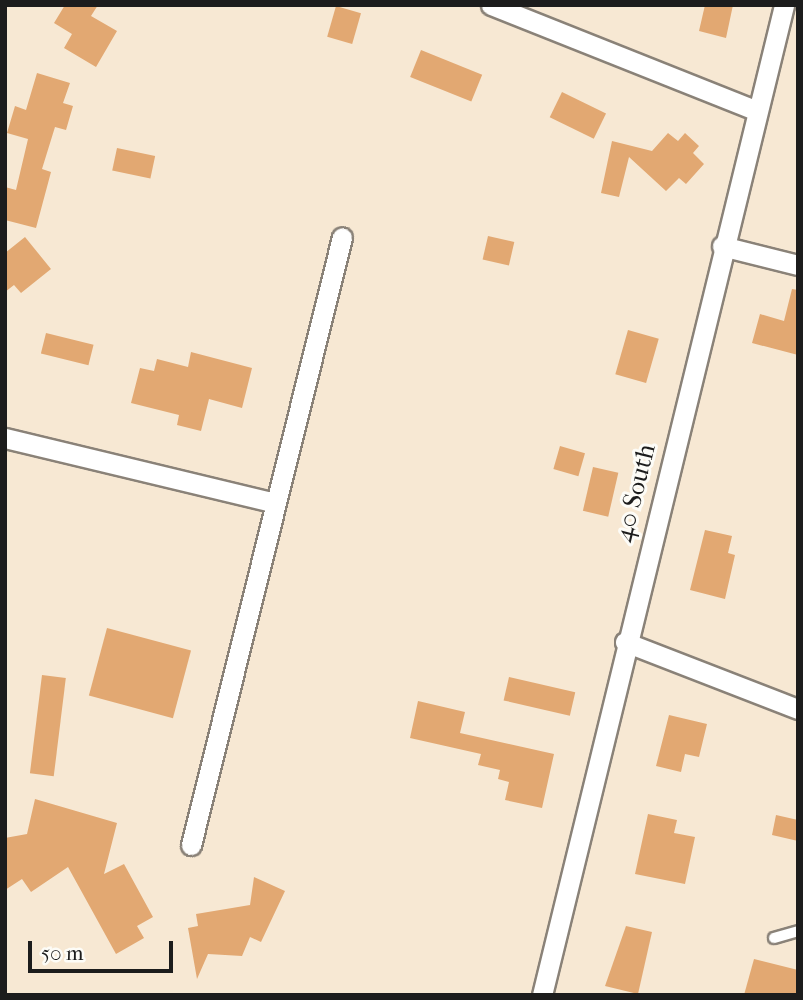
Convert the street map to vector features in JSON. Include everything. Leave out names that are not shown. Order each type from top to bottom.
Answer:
[{"type":"street","points":[[491,5],[757,111]]},
{"type":"street","name":"40 South","points":[[541,995],[722,246],[784,5]]},
{"type":"street","points":[[191,845],[342,237]]},
{"type":"street","points":[[722,246],[798,265]]},
{"type":"street","points":[[5,438],[275,503]]},
{"type":"street","points":[[625,642],[798,709]]},
{"type":"lane","points":[[774,938],[798,930]]},
{"type":"building","points":[[65,5],[98,5],[91,16],[117,31],[96,67],[64,48],[72,34],[54,23]]},
{"type":"building","points":[[705,5],[733,5],[726,38],[699,31]]},
{"type":"building","points":[[336,6],[361,13],[352,44],[327,37]]},
{"type":"building","points":[[421,50],[482,75],[471,102],[410,77]]},
{"type":"building","points":[[37,73],[70,83],[63,103],[73,106],[66,130],[55,127],[42,169],[51,172],[36,228],[5,220],[5,187],[16,190],[28,139],[7,133],[15,106],[26,110]]},
{"type":"building","points":[[562,92],[606,113],[594,139],[550,117]]},
{"type":"building","points":[[668,133],[678,141],[685,133],[699,146],[693,153],[704,164],[686,184],[679,178],[666,191],[629,157],[619,197],[601,193],[612,141],[652,151]]},
{"type":"building","points":[[117,148],[155,156],[150,179],[112,170]]},
{"type":"building","points":[[488,236],[514,242],[509,265],[483,259]]},
{"type":"building","points":[[25,237],[51,269],[21,293],[14,285],[5,292],[5,253]]},
{"type":"building","points":[[792,289],[798,290],[798,355],[752,343],[760,314],[784,321]]},
{"type":"building","points":[[628,330],[659,339],[646,383],[615,374]]},
{"type":"building","points":[[46,333],[94,345],[88,365],[41,353]]},
{"type":"building","points":[[191,352],[252,368],[242,408],[209,399],[201,431],[177,425],[179,415],[131,403],[140,368],[154,371],[157,359],[188,367]]},
{"type":"building","points":[[560,446],[585,453],[578,476],[553,469]]},
{"type":"building","points":[[593,467],[618,473],[608,517],[583,511]]},
{"type":"building","points":[[705,530],[732,536],[728,553],[735,555],[725,599],[690,590]]},
{"type":"building","points":[[107,628],[191,651],[173,718],[89,696]]},
{"type":"building","points":[[42,675],[66,678],[54,776],[30,773]]},
{"type":"building","points":[[509,677],[575,692],[570,716],[504,700]]},
{"type":"building","points":[[418,701],[465,712],[460,733],[554,754],[542,808],[505,800],[509,782],[498,779],[500,770],[478,765],[481,754],[410,738]]},
{"type":"building","points":[[669,715],[707,724],[699,757],[685,754],[681,772],[656,766]]},
{"type":"building","points":[[35,799],[117,823],[104,874],[124,864],[153,917],[137,926],[144,938],[116,954],[68,867],[31,892],[22,879],[5,890],[5,838],[27,834]]},
{"type":"building","points":[[648,814],[677,820],[674,833],[695,837],[685,884],[635,874]]},
{"type":"building","points":[[776,815],[798,820],[798,841],[772,835]]},
{"type":"building","points":[[254,877],[285,891],[261,942],[250,937],[242,956],[208,954],[197,979],[188,928],[198,926],[196,914],[250,905]]},
{"type":"building","points":[[626,926],[652,932],[638,994],[605,986]]},
{"type":"building","points":[[754,959],[798,970],[798,995],[744,995]]}]
